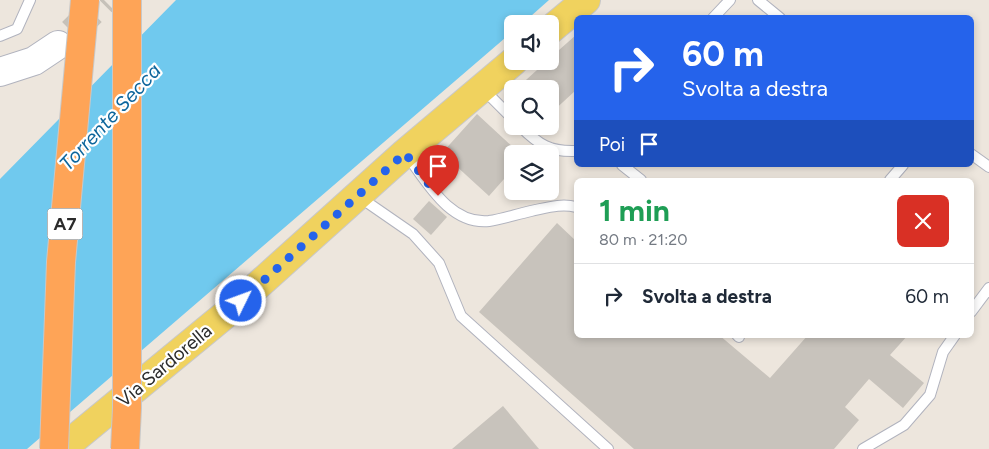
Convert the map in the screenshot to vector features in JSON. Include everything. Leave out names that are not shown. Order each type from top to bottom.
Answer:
[{"type":"highway","name":"A7","points":[[54,449],[61,262],[85,0]]},
{"type":"highway","points":[[126,449],[127,0]]},
{"type":"main road","points":[[559,22],[586,0]]},
{"type":"main road","points":[[0,72],[34,61],[58,45]]},
{"type":"main road","name":"Via Sardorella","points":[[62,449],[226,314],[405,153],[504,69]]},
{"type":"lane","points":[[0,36],[17,29],[30,0]]},
{"type":"lane","points":[[716,15],[730,0]]},
{"type":"lane","points":[[758,0],[776,15]]},
{"type":"lane","points":[[482,88],[504,110]]},
{"type":"lane","points":[[530,135],[540,144],[554,150],[574,151]]},
{"type":"lane","points":[[405,153],[438,196],[452,210],[464,217],[488,221],[562,204],[574,207]]},
{"type":"lane","points":[[974,156],[989,167]]},
{"type":"lane","points":[[625,167],[638,178]]},
{"type":"lane","points":[[892,178],[901,167]]},
{"type":"lane","points":[[358,196],[413,234],[440,263],[461,316],[608,449]]},
{"type":"lane","points":[[974,308],[989,288]]},
{"type":"lane","points":[[863,449],[904,425],[930,395],[943,352],[953,338]]},
{"type":"water","name":"Torrente Secca","points":[[176,0],[549,0],[532,15],[504,15],[504,39],[27,449],[0,449],[0,179]]},
{"type":"building","points":[[574,37],[574,92],[559,106],[559,80],[526,80],[537,70],[559,70],[559,50]]},
{"type":"building","points":[[477,114],[511,145],[504,145],[504,179],[489,196],[442,153]]},
{"type":"building","points":[[429,201],[447,217],[431,235],[413,219]]},
{"type":"building","points":[[557,223],[574,239],[574,338],[723,338],[770,378],[805,338],[905,338],[890,355],[924,383],[903,408],[869,379],[845,407],[859,420],[834,449],[634,449],[479,312]]},
{"type":"building","points":[[503,406],[539,449],[452,449]]},
{"type":"tunnel","points":[[72,32],[104,0]]},
{"type":"route","points":[[241,301],[405,153],[438,196]]}]
